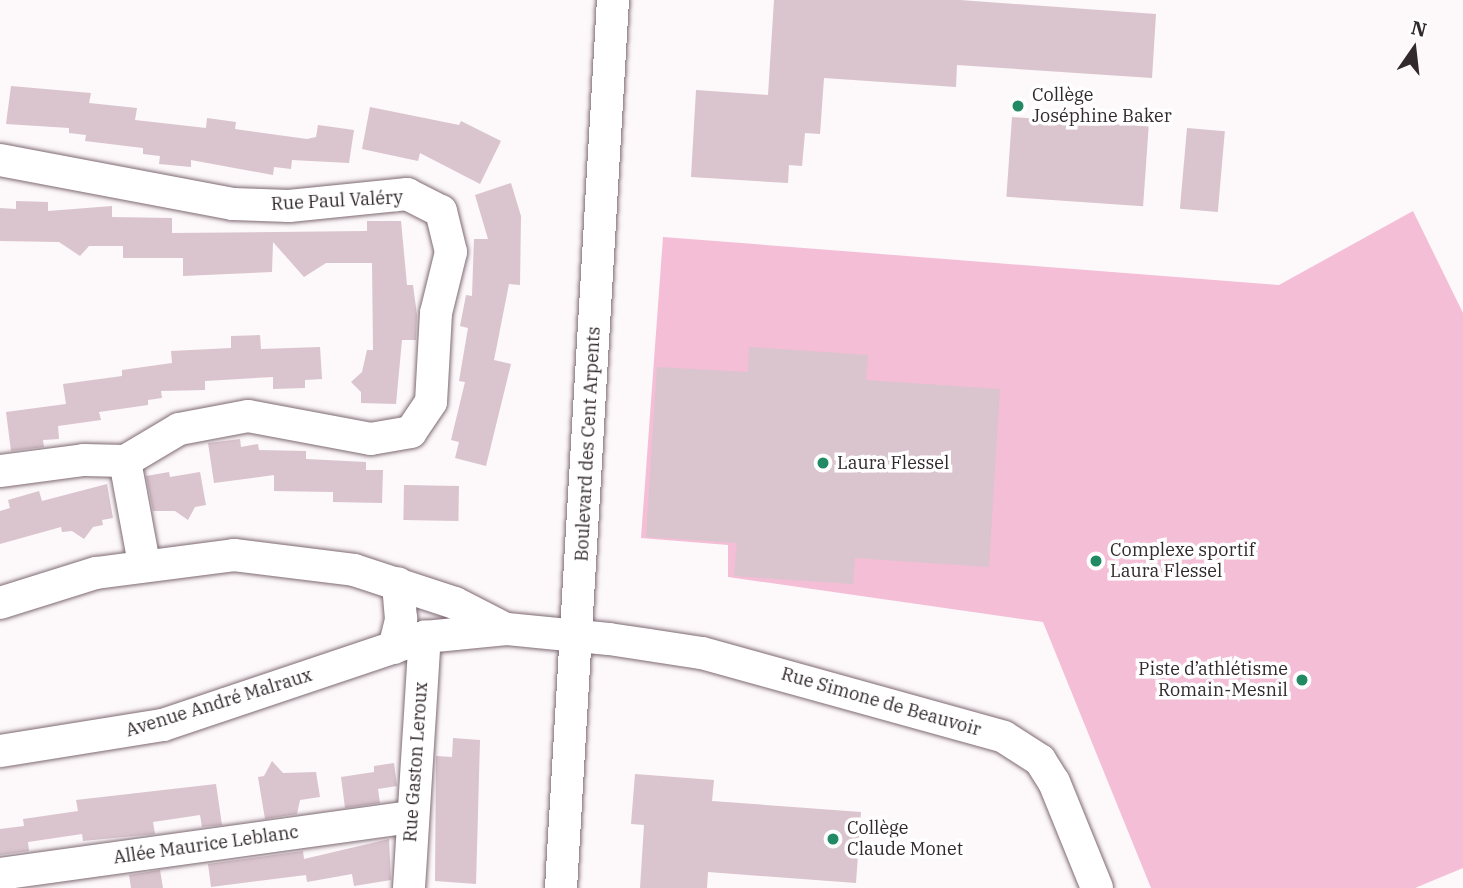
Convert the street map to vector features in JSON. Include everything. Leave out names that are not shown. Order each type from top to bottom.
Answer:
[{"type":"street","name":"Boulevard des Cent Arpents","points":[[561,888],[613,0]]},
{"type":"street","name":"Rue Paul Valéry","points":[[0,160],[233,204],[289,206],[407,194],[440,211],[451,252],[436,313],[431,402],[411,432],[371,439],[248,415],[179,429],[125,461]]},
{"type":"street","points":[[0,471],[84,460],[125,461],[144,564]]},
{"type":"street","name":"Avenue André Malraux","points":[[0,603],[144,564],[234,555],[276,558],[398,583],[506,629]]},
{"type":"street","points":[[394,648],[401,619],[398,583]]},
{"type":"street","name":"Avenue André Malraux","points":[[0,751],[163,724],[425,637],[506,629],[577,638]]},
{"type":"street","name":"Rue Gaston Leroux","points":[[409,888],[425,637]]},
{"type":"street","name":"Rue Simone de Beauvoir","points":[[577,638],[702,653],[1004,737],[1040,761],[1054,782],[1097,888]]},
{"type":"street","name":"Allée Maurice Leblanc","points":[[0,874],[412,817]]},
{"type":"shaded area","name":"Complexe sportif Laura Flessel","points":[[1413,211],[1463,313],[1463,868],[1415,888],[1151,888],[1043,622],[728,577],[728,545],[641,538],[663,237],[1279,285]]},
{"type":"building","points":[[774,0],[960,0],[1156,14],[1152,78],[957,65],[956,87],[824,78],[820,134],[805,133],[802,166],[789,165],[788,183],[691,177],[696,90],[768,95]]},
{"type":"building","points":[[11,86],[91,93],[89,103],[137,108],[135,120],[206,128],[207,118],[236,122],[235,129],[307,139],[316,137],[318,125],[354,130],[349,163],[292,160],[291,169],[274,167],[273,175],[191,160],[191,167],[159,164],[160,156],[143,154],[143,148],[85,141],[86,135],[69,133],[69,128],[6,124]]},
{"type":"building","points":[[370,107],[459,125],[461,121],[501,141],[480,184],[420,153],[418,161],[362,149]]},
{"type":"building","points":[[1012,117],[1149,127],[1143,206],[1006,197]]},
{"type":"building","points":[[1187,128],[1225,131],[1218,212],[1180,209]]},
{"type":"building","points":[[511,183],[521,216],[520,285],[509,284],[494,360],[511,364],[486,466],[455,458],[459,442],[451,440],[465,382],[459,381],[468,328],[460,326],[466,295],[472,296],[474,239],[488,239],[475,195]]},
{"type":"building","points":[[16,201],[48,202],[48,211],[112,206],[112,217],[172,218],[172,233],[367,231],[367,221],[401,221],[407,285],[413,285],[417,315],[416,340],[402,340],[396,404],[361,403],[361,392],[351,382],[362,372],[367,350],[373,350],[372,263],[326,263],[304,277],[273,242],[272,272],[183,276],[183,258],[123,258],[123,246],[89,246],[80,256],[59,242],[0,241],[0,208],[16,209]]},
{"type":"building","points":[[260,335],[261,349],[320,347],[322,379],[305,380],[305,388],[273,389],[273,377],[205,381],[205,390],[161,391],[162,398],[148,400],[148,405],[99,412],[101,420],[58,426],[59,439],[43,440],[44,447],[11,451],[6,412],[66,404],[63,384],[122,376],[122,370],[172,363],[171,351],[231,348],[231,336]]},
{"type":"building","name":"Laura Flessel","points":[[749,347],[868,355],[866,380],[1000,389],[989,567],[855,558],[853,584],[734,576],[737,543],[646,537],[657,367],[748,372]]},
{"type":"building","points":[[240,439],[241,447],[258,444],[259,450],[306,451],[306,459],[366,462],[366,470],[383,470],[382,503],[333,502],[333,492],[274,491],[274,475],[214,483],[208,443]]},
{"type":"building","points":[[169,472],[170,477],[200,472],[206,505],[195,507],[188,520],[175,511],[153,511],[146,476]]},
{"type":"building","points":[[107,484],[113,518],[102,520],[103,525],[93,527],[84,539],[72,531],[62,532],[61,527],[0,544],[0,511],[10,508],[8,500],[39,491],[42,501]]},
{"type":"building","points":[[404,485],[459,486],[458,521],[403,520]]},
{"type":"building","points":[[453,738],[480,740],[476,884],[435,881],[436,756],[452,757]]},
{"type":"building","points":[[272,761],[283,773],[316,772],[320,797],[300,800],[297,814],[265,819],[258,777],[264,776]]},
{"type":"building","points":[[394,763],[397,786],[378,789],[380,803],[345,808],[341,777],[374,772],[374,766]]},
{"type":"building","points":[[635,774],[714,780],[712,801],[861,812],[856,883],[708,872],[707,888],[640,888],[644,825],[631,824]]},
{"type":"building","points":[[216,784],[222,825],[202,827],[200,815],[153,822],[155,834],[83,841],[82,834],[28,842],[29,851],[0,855],[0,829],[24,826],[23,819],[78,811],[76,800]]},
{"type":"building","points":[[389,839],[391,880],[354,886],[352,874],[307,882],[306,875],[211,887],[208,864],[303,851],[304,859]]},
{"type":"building","points":[[160,870],[163,888],[131,888],[129,875]]},
{"type":"place","name":"Collège Joséphine Baker","points":[[1018,106]]},
{"type":"place","name":"Laura Flessel","points":[[823,463]]},
{"type":"place","name":"Complexe sportif Laura Flessel","points":[[1096,561]]},
{"type":"place","name":"Piste d’athlétisme Romain-Mesnil","points":[[1302,680]]},
{"type":"place","name":"Collège Claude Monet","points":[[833,839]]}]
